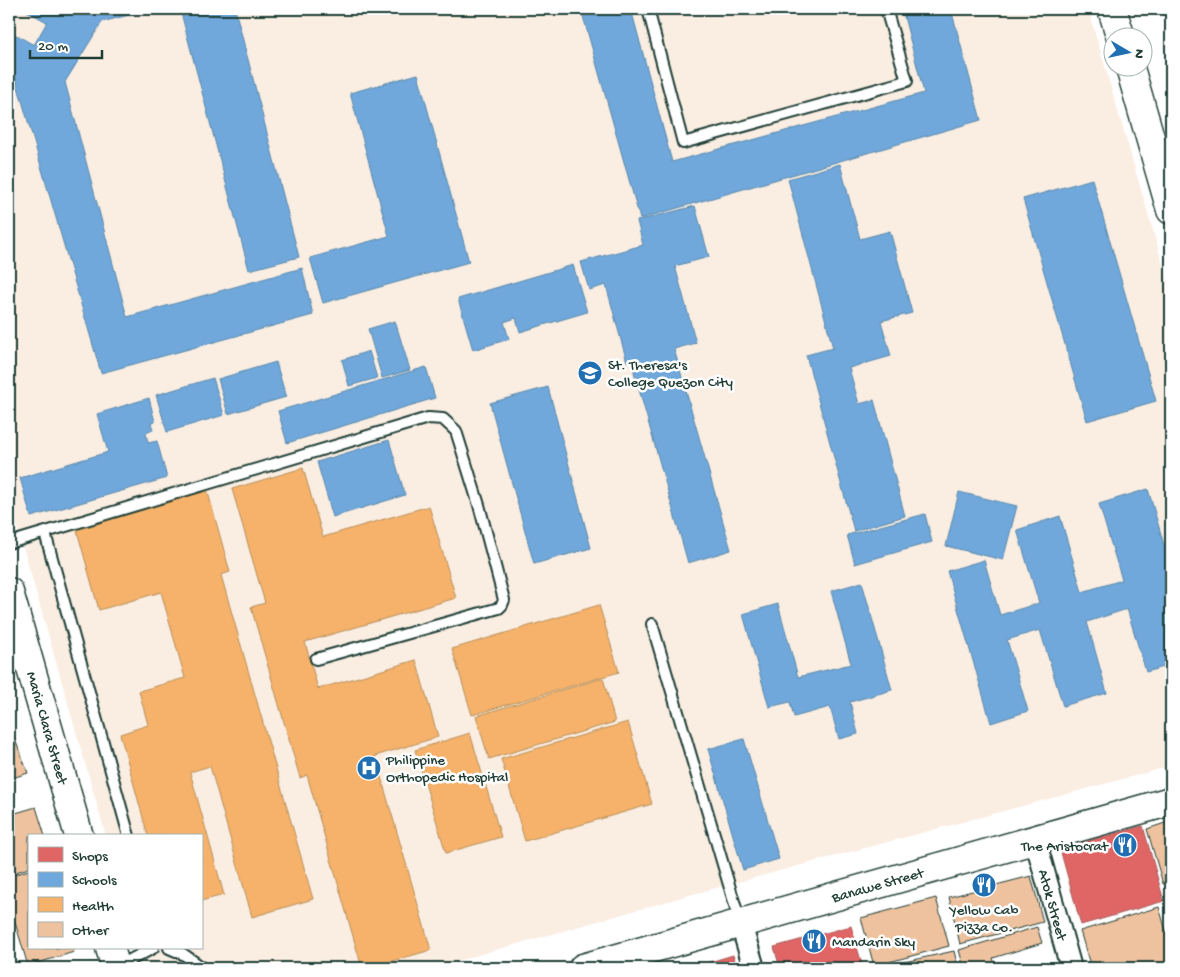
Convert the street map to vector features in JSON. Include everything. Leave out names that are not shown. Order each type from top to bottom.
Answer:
[{"type":"main road","points":[[1112,9],[1118,28]]},
{"type":"main road","points":[[1133,78],[1171,210]]},
{"type":"main road","name":"Maria Clara Street","points":[[9,592],[78,834]]},
{"type":"main road","name":"Banawe Street","points":[[583,968],[1171,801]]},
{"type":"street","name":"Atok Street","points":[[1035,840],[1071,968]]},
{"type":"street","points":[[741,924],[754,968]]},
{"type":"lane","points":[[648,9],[683,143],[907,81],[886,9]]},
{"type":"lane","points":[[9,543],[428,418],[443,419],[456,431],[504,600],[502,605],[499,608],[316,659]]},
{"type":"lane","points":[[45,533],[128,834]]},
{"type":"lane","points":[[652,624],[741,924]]},
{"type":"lane","points":[[114,961],[147,950]]},
{"type":"lane","points":[[174,950],[203,968]]},
{"type":"shaded area","name":"St. Theresa's College Quezon City","points":[[9,9],[1088,9],[1102,57],[1102,78],[1108,78],[1171,292],[1171,766],[686,896],[432,968],[145,968],[140,950],[202,950],[202,834],[105,834],[9,498]]},
{"type":"building: Shops","points":[[1143,826],[1164,901],[1081,925],[1060,849]]},
{"type":"building: Shops","points":[[851,926],[863,968],[780,968],[774,947]]},
{"type":"building: Shops","points":[[733,955],[737,968],[690,968]]},
{"type":"building: Schools","points":[[23,9],[152,9],[102,22],[65,82],[127,317],[302,268],[313,315],[101,373],[16,80],[9,76],[9,31],[34,45],[47,22]]},
{"type":"building: Schools","points":[[180,9],[235,9],[299,257],[249,270]]},
{"type":"building: Schools","points":[[581,9],[631,9],[672,162],[924,93],[902,9],[951,9],[981,120],[640,219]]},
{"type":"building: Schools","points":[[418,74],[469,262],[323,303],[310,258],[389,236],[350,93]]},
{"type":"building: Schools","points":[[840,164],[860,239],[890,231],[912,313],[881,321],[891,356],[849,368],[859,404],[874,400],[905,516],[854,531],[806,355],[833,348],[788,179]]},
{"type":"building: Schools","points":[[1092,179],[1156,401],[1087,421],[1023,199]]},
{"type":"building: Schools","points":[[695,206],[709,257],[675,266],[696,343],[674,349],[731,550],[688,563],[631,361],[627,362],[606,285],[589,290],[581,262],[643,245],[637,221]]},
{"type":"building: Schools","points":[[573,265],[587,312],[520,332],[516,318],[504,322],[509,339],[473,350],[458,299]]},
{"type":"building: Schools","points":[[395,321],[410,370],[382,378],[368,329]]},
{"type":"building: Schools","points":[[369,351],[377,378],[349,386],[342,360]]},
{"type":"building: Schools","points":[[276,362],[286,397],[228,414],[218,379]]},
{"type":"building: Schools","points":[[426,367],[435,398],[287,443],[278,411]]},
{"type":"building: Schools","points":[[213,378],[224,415],[167,432],[156,395]]},
{"type":"building: Schools","points":[[548,387],[591,548],[534,564],[490,403]]},
{"type":"building: Schools","points":[[149,398],[155,422],[151,423],[153,430],[146,433],[148,443],[157,441],[167,478],[31,517],[20,478],[108,452],[97,414]]},
{"type":"building: Schools","points":[[389,440],[405,495],[333,517],[317,462]]},
{"type":"building: Schools","points":[[1148,489],[1171,569],[1171,665],[1146,672],[1127,609],[1087,622],[1107,693],[1063,706],[1040,630],[1007,640],[1028,711],[991,723],[947,571],[984,560],[1000,615],[1039,603],[1017,530],[1060,516],[1082,592],[1122,580],[1099,504]]},
{"type":"building: Schools","points":[[959,492],[1017,506],[1003,560],[946,546]]},
{"type":"building: Schools","points":[[925,514],[932,542],[855,564],[847,535]]},
{"type":"building: Schools","points":[[862,582],[892,690],[850,702],[858,734],[839,739],[830,707],[794,717],[790,702],[769,707],[743,614],[778,604],[798,677],[851,664],[831,591]]},
{"type":"building: Schools","points":[[744,739],[779,859],[743,870],[708,749]]},
{"type":"building: Health","points":[[303,468],[323,537],[429,506],[456,598],[305,642],[318,689],[416,660],[438,737],[375,756],[431,950],[368,968],[362,968],[307,775],[300,778],[251,607],[265,603],[232,489]]},
{"type":"building: Health","points":[[207,489],[230,572],[221,575],[313,899],[252,917],[210,766],[190,772],[224,895],[202,901],[202,834],[147,834],[120,734],[148,725],[139,691],[185,678],[161,592],[99,610],[76,527]]},
{"type":"building: Health","points":[[599,605],[619,672],[472,715],[452,649]]},
{"type":"building: Health","points":[[603,678],[615,722],[489,759],[476,716]]},
{"type":"building: Health","points":[[628,722],[652,804],[525,841],[501,759]]},
{"type":"building: Health","points":[[470,733],[501,837],[446,853],[415,750]]},
{"type":"building: Other","points":[[9,724],[28,773],[9,779]]},
{"type":"building: Other","points":[[9,793],[14,810],[9,811]]},
{"type":"building: Other","points":[[36,807],[44,834],[28,834],[28,868],[9,874],[9,815]]},
{"type":"building: Other","points":[[1171,821],[1171,882],[1163,884],[1147,829]]},
{"type":"building: Other","points":[[28,870],[28,950],[74,950],[74,952],[28,966],[9,902],[9,876]]},
{"type":"building: Other","points":[[1031,876],[1043,922],[960,944],[949,897]]},
{"type":"building: Other","points":[[936,898],[949,946],[874,966],[861,918]]},
{"type":"building: Other","points":[[1159,907],[1171,948],[1171,968],[1091,968],[1080,931]]},
{"type":"building: Other","points":[[1037,927],[1042,943],[993,958],[996,968],[964,968],[959,950]]},
{"type":"building: Other","points":[[954,951],[958,968],[906,968],[904,962]]},
{"type":"place","name":"St. Theresa's College Quezon City","points":[[590,373]]},
{"type":"place","name":"Philippine Orthopedic Hospital","points":[[369,768]]},
{"type":"place","name":"The Aristocrat","points":[[1125,845]]},
{"type":"place","name":"Yellow Cab Pizza Co.","points":[[984,885]]},
{"type":"place","name":"Mandarin Sky","points":[[814,941]]}]
